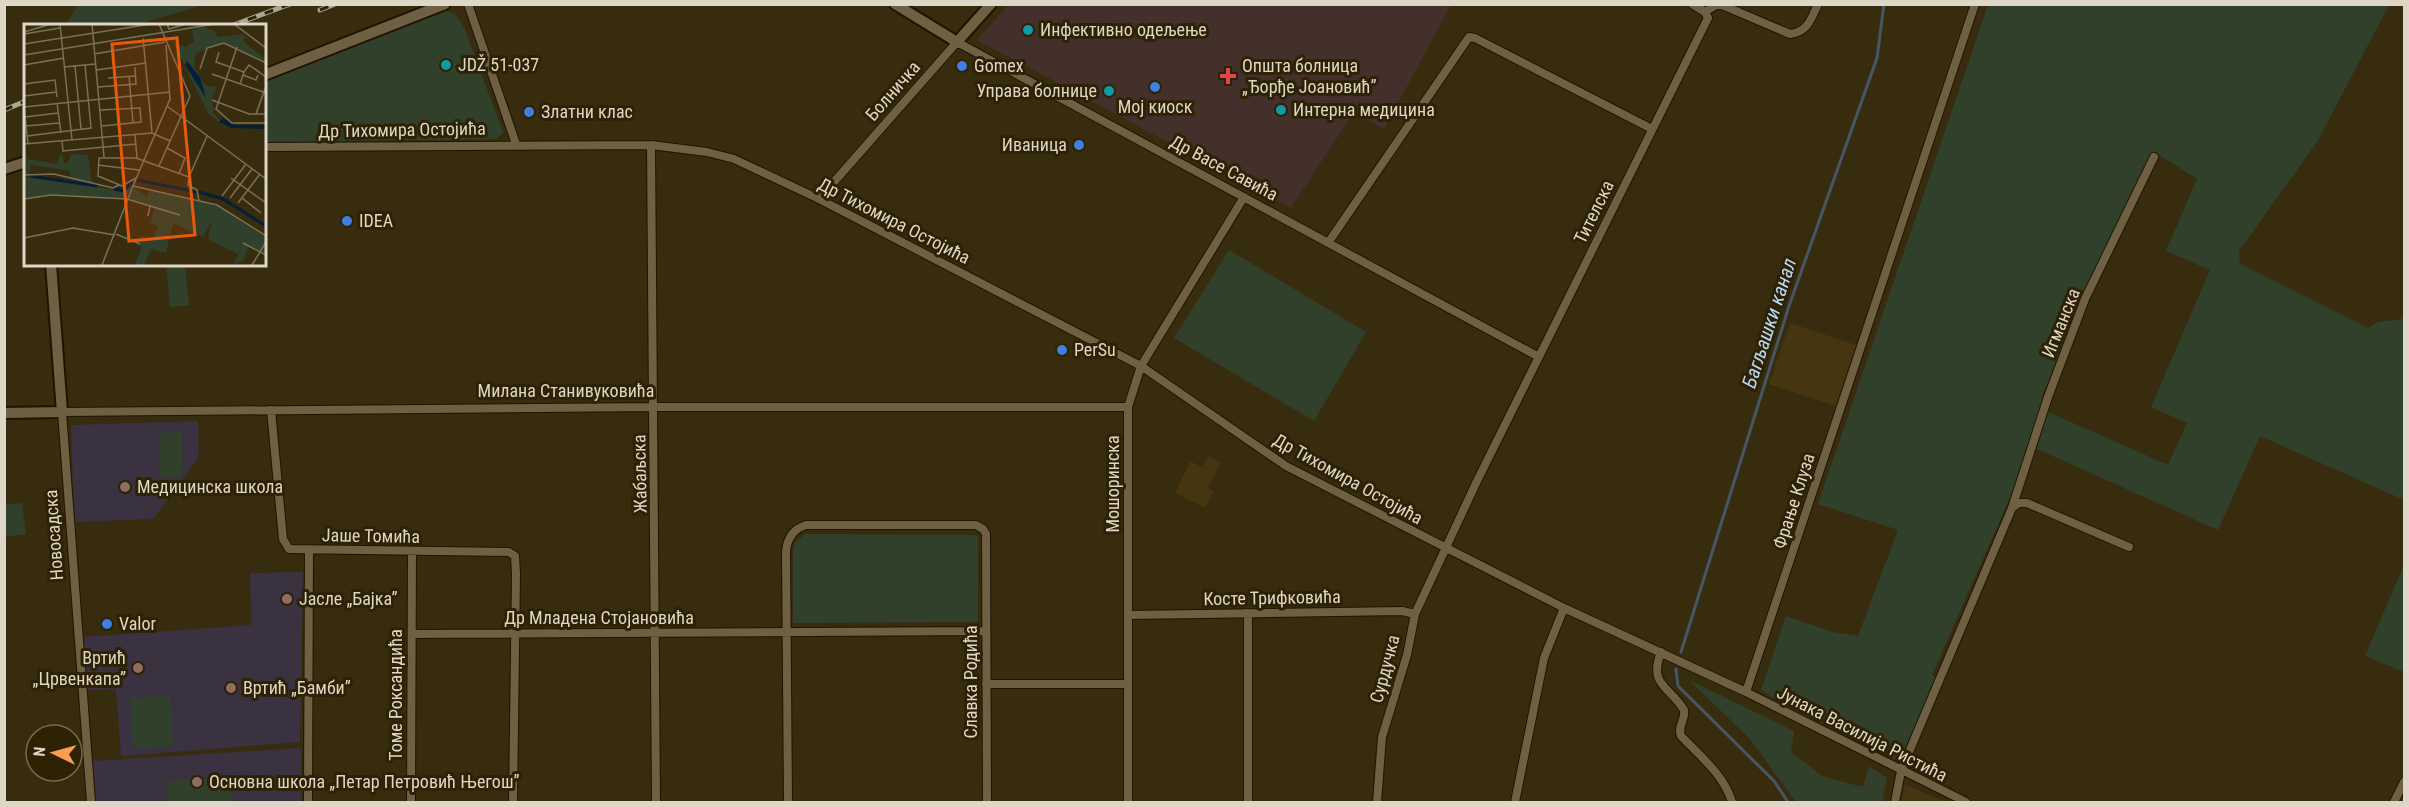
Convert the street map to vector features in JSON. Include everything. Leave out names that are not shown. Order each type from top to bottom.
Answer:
[{"type":"street","points":[[266,74],[445,4]]},
{"type":"street","points":[[468,4],[516,144]]},
{"type":"street","name":"Др Васе Савића","points":[[895,4],[957,42],[1539,357]]},
{"type":"street","name":"Болничка","points":[[819,199],[991,4]]},
{"type":"street","points":[[1692,4],[1705,12],[1716,5],[1722,5],[1790,34],[1799,33],[1806,28],[1818,4]]},
{"type":"street","name":"Фрање Клуза","points":[[1746,692],[1975,4]]},
{"type":"street","name":"Тителска","points":[[1446,549],[1477,481],[1708,18],[1705,12]]},
{"type":"street","points":[[1328,243],[1465,40],[1475,38],[1652,129]]},
{"type":"street","name":"Др Тихомира Остојића","points":[[266,147],[651,145],[707,152],[734,159],[819,199],[1141,366],[1286,466],[1446,549]]},
{"type":"street","name":"Жабаљска","points":[[651,145],[656,802]]},
{"type":"street","name":"Игманска","points":[[1895,802],[1901,771],[2012,508],[2048,397],[2085,299],[2154,157]]},
{"type":"street","points":[[4,169],[24,163]]},
{"type":"street","name":"Мошоринска","points":[[1128,802],[1128,407],[1141,366],[1244,197]]},
{"type":"street","name":"Новосадска","points":[[51,266],[91,802]]},
{"type":"street","name":"Милана Станивуковића","points":[[4,413],[654,407],[1128,407]]},
{"type":"street","name":"Јаше Томића","points":[[270,410],[284,542],[289,549],[512,553],[516,562],[515,634]]},
{"type":"street","points":[[2012,508],[2019,503],[2027,504],[2129,547]]},
{"type":"street","name":"Славка Родића","points":[[786,632],[786,552],[790,537],[800,527],[806,525],[976,525],[983,529],[986,534],[987,802]]},
{"type":"street","points":[[1446,549],[1564,608],[1746,692]]},
{"type":"street","name":"Сурдучка","points":[[1377,802],[1382,737],[1407,655],[1415,614],[1446,549]]},
{"type":"street","points":[[308,802],[309,550]]},
{"type":"street","name":"Томе Роксандића","points":[[411,802],[412,551]]},
{"type":"street","points":[[1515,802],[1544,658],[1564,608]]},
{"type":"street","name":"Косте Трифковића","points":[[1128,615],[1402,611],[1415,614]]},
{"type":"street","points":[[1248,613],[1248,802]]},
{"type":"street","name":"Др Младена Стојановића","points":[[412,634],[986,631]]},
{"type":"street","points":[[786,632],[788,802]]},
{"type":"street","points":[[513,802],[515,634]]},
{"type":"street","points":[[1661,652],[1659,683],[1684,710],[1681,736],[1713,770],[1726,788],[1732,802]]},
{"type":"street","points":[[986,684],[1128,684]]},
{"type":"street","name":"Јунака Василија Ристића","points":[[1746,692],[1966,802]]},
{"type":"street","points":[[2394,802],[2404,782]]},
{"type":"shaded area","name":"Општа болница „Ђорђе Јоановић”","points":[[1008,5],[1451,5],[1384,129],[1354,112],[1291,208],[977,40]]},
{"type":"shaded area","points":[[1790,323],[1856,345],[1836,406],[1769,384]]},
{"type":"shaded area","name":"Медицинска школа","points":[[198,421],[199,457],[153,519],[74,522],[71,425]]},
{"type":"shaded area","points":[[1208,456],[1221,463],[1208,488],[1214,491],[1205,508],[1175,493],[1190,461],[1202,467]]},
{"type":"shaded area","points":[[303,572],[300,742],[121,756],[116,689],[86,690],[83,637],[251,625],[250,573]]},
{"type":"shaded area","name":"Основна школа „Петар Петровић Његош”","points":[[301,748],[301,802],[95,802],[92,761]]},
{"type":"shaded area","points":[[1905,784],[1945,802],[1901,802]]},
{"type":"green space","points":[[78,4],[203,5],[138,24],[67,24]]},
{"type":"green space","points":[[1988,5],[2389,5],[2317,142],[2239,251],[2240,264],[2368,328],[2378,322],[2402,319],[2404,313],[2404,500],[2260,436],[2218,530],[2037,449],[2046,411],[2168,465],[2187,423],[2151,407],[2210,270],[2166,251],[2197,179],[2153,151],[2078,306],[2043,394],[2032,447],[1932,675],[1937,678],[1899,761],[1792,709],[1761,690],[1786,616],[1833,632],[1858,636],[1898,530],[1818,504]]},
{"type":"green space","points":[[445,11],[455,14],[464,27],[503,132],[497,139],[266,142],[266,80]]},
{"type":"green space","points":[[1229,250],[1366,332],[1314,421],[1174,338]]},
{"type":"green space","points":[[166,266],[185,266],[189,305],[170,307]]},
{"type":"green space","points":[[182,432],[183,476],[160,477],[159,433]]},
{"type":"green space","points":[[22,503],[26,534],[5,537],[5,505]]},
{"type":"green space","points":[[805,534],[978,536],[978,622],[793,623],[793,549],[795,543]]},
{"type":"green space","points":[[2404,565],[2404,672],[2365,656]]},
{"type":"green space","points":[[1689,680],[1794,731],[1791,752],[1822,776],[1863,787],[1869,766],[1887,778],[1882,802],[1796,802],[1750,739]]},
{"type":"green space","points":[[170,695],[173,746],[133,748],[130,698]]},
{"type":"green space","points":[[229,776],[232,802],[168,802],[166,782]]},
{"type":"waterway","name":"Багљашки канал","points":[[1681,652],[1789,306],[1877,58],[1884,4]]},
{"type":"waterway","name":"Багљашки канал","points":[[1676,669],[1678,686],[1774,781],[1788,802]]},
{"type":"railway","points":[[236,24],[290,4]]},
{"type":"railway","points":[[320,10],[335,4]]},
{"type":"railway","points":[[4,110],[24,102]]},
{"type":"place","name":"Инфективно одељење","points":[[1028,30]]},
{"type":"place","name":"JDŽ 51-037","points":[[446,65]]},
{"type":"place","name":"Gomex","points":[[962,66]]},
{"type":"place","name":"Општа болница „Ђорђе Јоановић”","points":[[1228,76]]},
{"type":"place","name":"Мој киоск","points":[[1155,87]]},
{"type":"place","name":"Управа болнице","points":[[1109,91]]},
{"type":"place","name":"Интерна медицина","points":[[1281,110]]},
{"type":"place","name":"Златни клас","points":[[529,112]]},
{"type":"place","name":"Иваница","points":[[1079,145]]},
{"type":"place","name":"IDEA","points":[[347,221]]},
{"type":"place","name":"PerSu","points":[[1062,350]]},
{"type":"place","name":"Медицинска школа","points":[[125,487]]},
{"type":"place","name":"Јасле „Бајка”","points":[[287,599]]},
{"type":"place","name":"Valor","points":[[107,624]]},
{"type":"place","name":"Вртић „Црвенкапа”","points":[[138,668]]},
{"type":"place","name":"Вртић „Бамби”","points":[[231,688]]},
{"type":"place","name":"Основна школа „Петар Петровић Његош”","points":[[197,782]]}]
